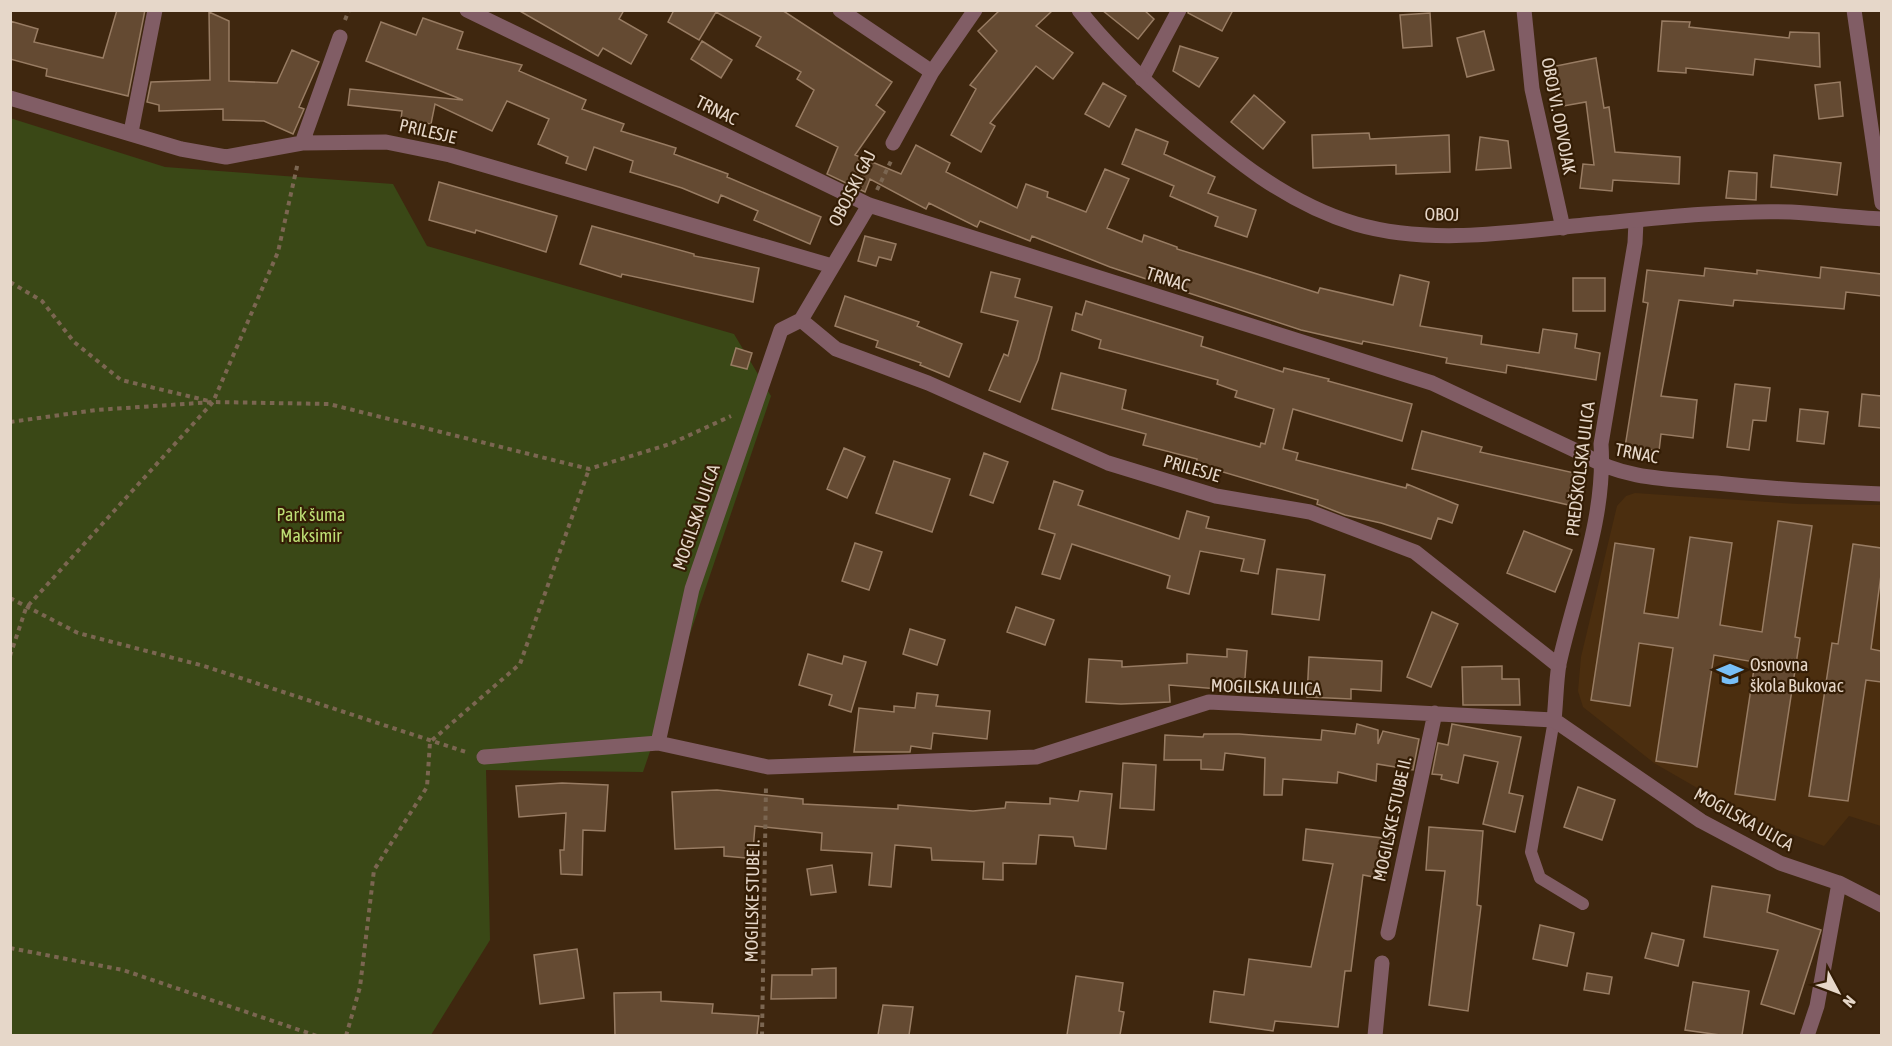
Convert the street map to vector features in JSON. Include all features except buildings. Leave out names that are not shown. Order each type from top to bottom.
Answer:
[{"type":"street","points":[[131,132],[155,10]]},
{"type":"street","name":"TRNAC","points":[[467,10],[869,205],[1432,383],[1583,454],[1602,467],[1632,476],[1799,491],[1881,494]]},
{"type":"street","points":[[840,10],[932,72]]},
{"type":"street","name":"OBOJSKI GAJ","points":[[893,143],[932,72],[975,10]]},
{"type":"street","name":"OBOJ","points":[[1079,10],[1142,79],[1230,157],[1274,188],[1316,211],[1358,225],[1390,232],[1479,234],[1636,221],[1789,212],[1881,219]]},
{"type":"street","points":[[1142,79],[1179,10]]},
{"type":"street","name":"OBOJ VI. ODVOJAK","points":[[1524,10],[1532,89],[1563,228]]},
{"type":"street","points":[[1854,10],[1881,203]]},
{"type":"street","points":[[302,143],[340,37]]},
{"type":"street","name":"PRILESJE","points":[[10,98],[131,132],[181,149],[226,157],[302,143],[386,142],[450,155],[832,266]]},
{"type":"street","name":"OBOJSKI GAJ","points":[[801,320],[869,205]]},
{"type":"street","name":"PREDŠKOLSKA ULICA","points":[[1554,720],[1559,666],[1585,574],[1600,496],[1601,444],[1635,243],[1636,221]]},
{"type":"street","name":"PRILESJE","points":[[801,320],[836,349],[928,383],[1108,464],[1216,496],[1310,512],[1414,552],[1559,666]]},
{"type":"street","name":"MOGILSKA ULICA","points":[[657,743],[692,589],[754,406],[781,330],[801,320]]},
{"type":"street","name":"MOGILSKA ULICA","points":[[484,757],[657,743],[768,766],[1036,757],[1209,702],[1554,720],[1701,821],[1780,863],[1839,883],[1881,904]]},
{"type":"street","name":"MOGILSKE STUBE II.","points":[[1388,933],[1435,713]]},
{"type":"street","points":[[1807,1035],[1816,1006],[1839,883]]},
{"type":"street","points":[[1375,1035],[1382,963]]},
{"type":"lane","points":[[1554,720],[1531,852],[1540,878],[1583,904]]},
{"type":"path","points":[[10,656],[26,608],[213,402],[278,252],[302,143]]},
{"type":"path","name":"OBOJSKI GAJ","points":[[869,205],[892,160],[893,143]]},
{"type":"path","points":[[10,282],[42,301],[74,342],[121,380],[213,402]]},
{"type":"path","points":[[10,422],[96,410],[213,402],[329,404],[589,469],[670,444],[754,406]]},
{"type":"path","points":[[346,1035],[360,987],[374,870],[427,787],[430,742],[520,664],[589,469]]},
{"type":"path","points":[[10,598],[78,633],[204,666],[347,711],[430,742],[484,757]]},
{"type":"path","points":[[10,639],[16,638]]},
{"type":"path","name":"MOGILSKE STUBE I.","points":[[762,1035],[768,766]]},
{"type":"path","points":[[10,948],[123,970],[317,1035]]},
{"type":"shaded area","name":"Osnovna škola Bukovac","points":[[1635,493],[1798,504],[1881,505],[1881,826],[1849,816],[1824,846],[1751,819],[1654,763],[1583,707],[1578,691],[1581,657],[1617,506],[1626,496]]},
{"type":"green space","name":"Park šuma Maksimir","points":[[10,118],[165,167],[393,184],[427,246],[734,334],[771,396],[643,772],[486,770],[490,940],[431,1035],[11,1035]]},
{"type":"place","name":"Osnovna škola Bukovac","points":[[1730,674]]}]
